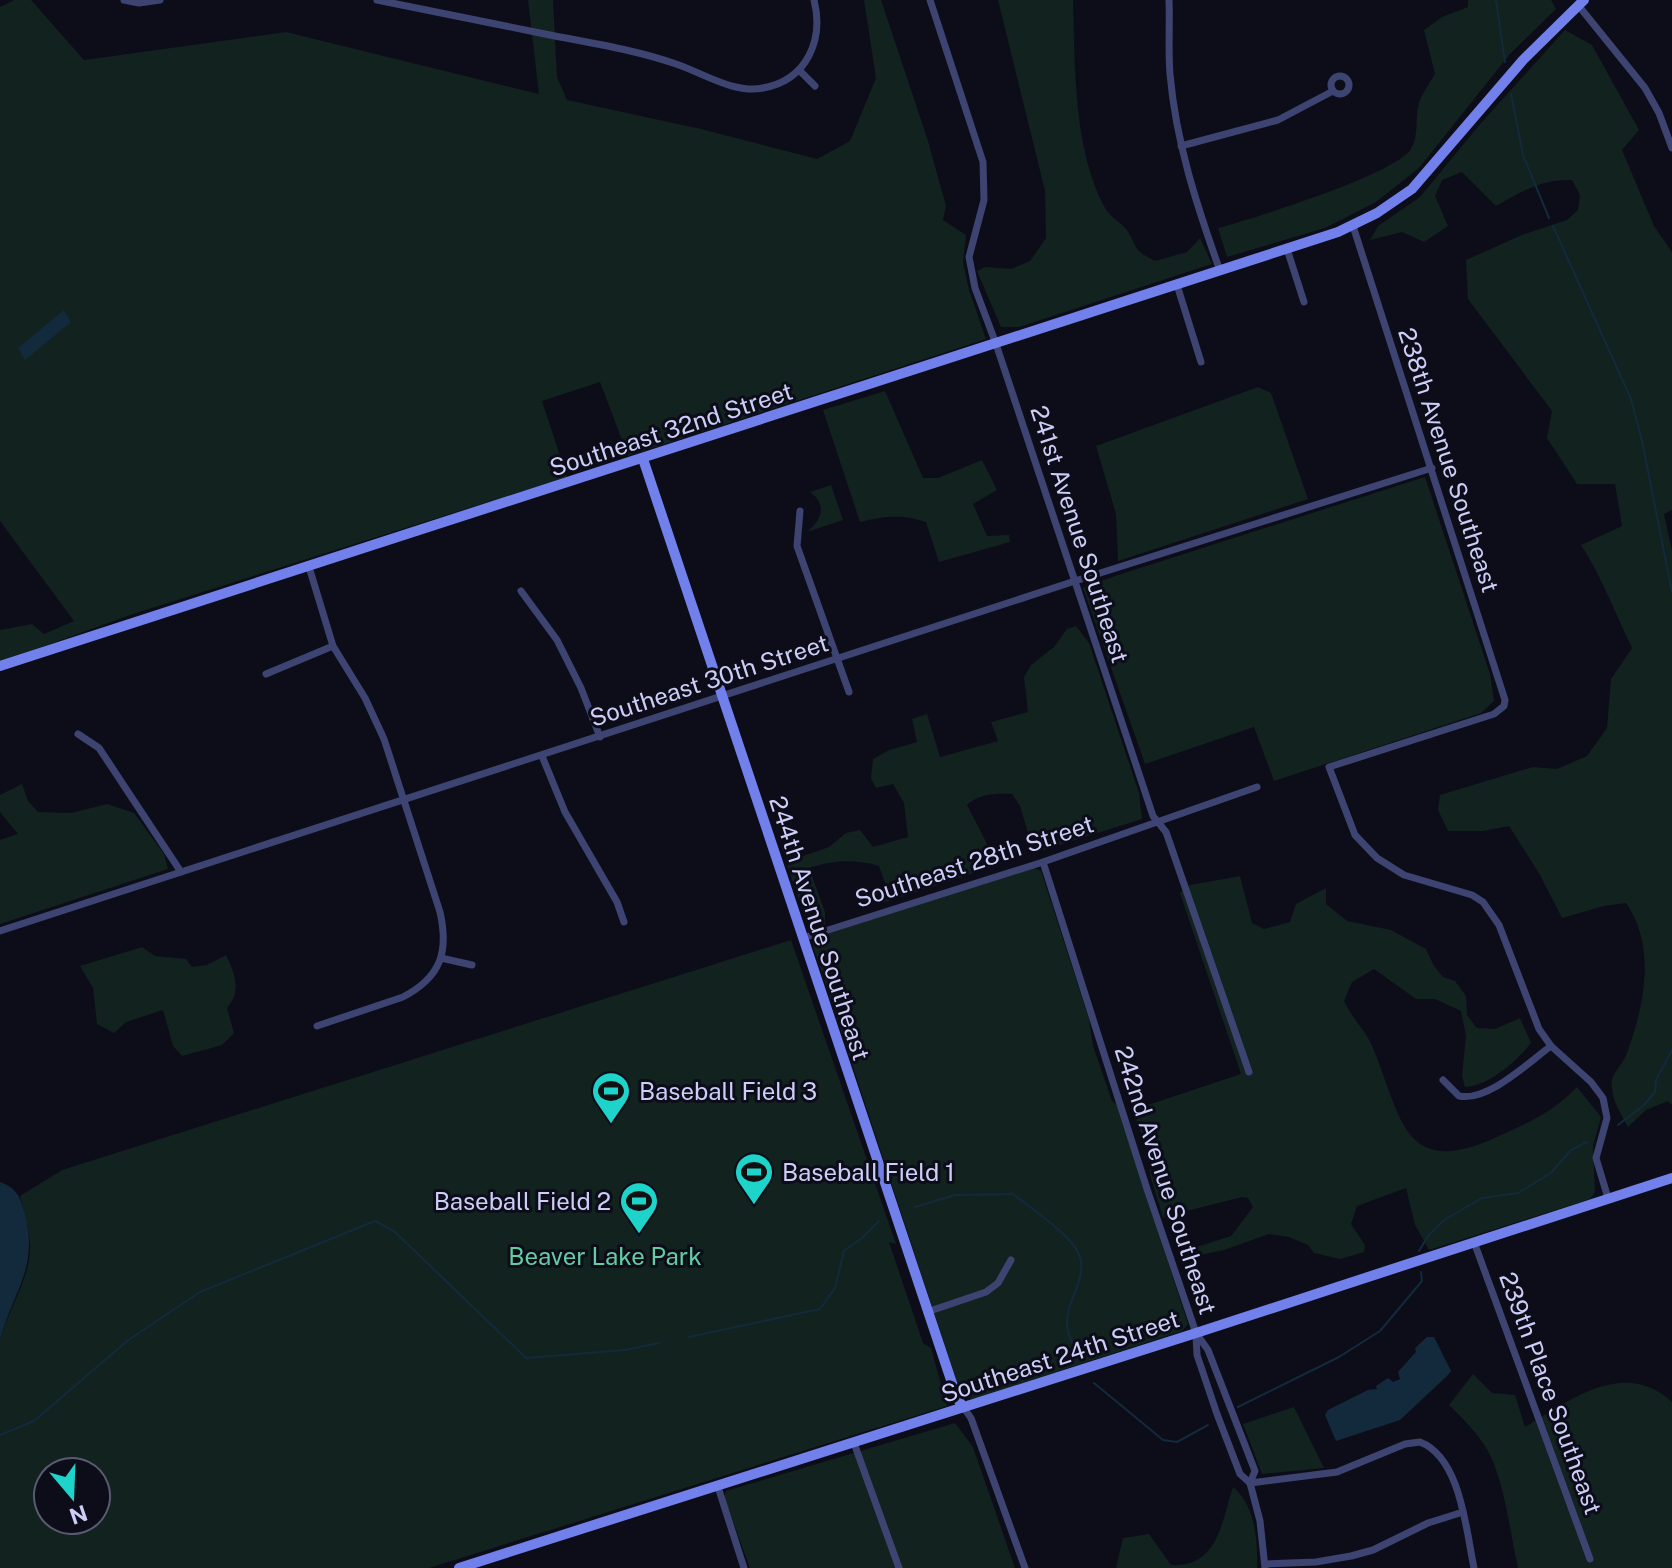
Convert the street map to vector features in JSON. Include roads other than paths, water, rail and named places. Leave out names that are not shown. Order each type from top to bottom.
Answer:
[{"type":"street","points":[[124,0],[139,3],[160,0]]},
{"type":"street","points":[[377,0],[650,55],[735,87],[765,88],[798,71],[815,46],[818,26],[814,0]]},
{"type":"street","name":"241st Avenue Southeast","points":[[930,0],[983,162],[984,200],[969,257],[975,288],[1153,816],[1166,832],[1249,1072]]},
{"type":"street","points":[[1169,0],[1170,71],[1181,146],[1197,208],[1220,271]]},
{"type":"street","points":[[1581,2],[1653,100],[1672,148]]},
{"type":"street","name":"Southeast 32nd Street","points":[[0,666],[1353,226],[1412,189],[1523,60],[1581,2]]},
{"type":"street","points":[[798,71],[815,86]]},
{"type":"street","points":[[1181,146],[1278,120],[1333,91]]},
{"type":"street","name":"238th Avenue Southeast","points":[[1353,226],[1505,700],[1504,706],[1494,714],[1329,767],[1355,835],[1377,858],[1404,875],[1472,895],[1492,913],[1534,1021],[1551,1046]]},
{"type":"street","points":[[1287,249],[1304,302]]},
{"type":"street","points":[[1177,285],[1201,362]]},
{"type":"street","name":"244th Avenue Southeast","points":[[643,459],[927,1312],[957,1398],[963,1407]]},
{"type":"street","name":"Southeast 30th Street","points":[[0,931],[1432,468]]},
{"type":"street","points":[[800,511],[797,546],[849,692]]},
{"type":"street","points":[[309,567],[333,646],[374,716],[440,912],[445,940],[433,973],[416,990],[317,1026]]},
{"type":"street","points":[[521,591],[557,640],[581,688],[600,737]]},
{"type":"street","points":[[266,674],[333,646]]},
{"type":"street","points":[[78,734],[99,748],[181,872]]},
{"type":"street","points":[[542,756],[565,812],[617,902],[624,922]]},
{"type":"street","name":"Southeast 28th Street","points":[[803,938],[1043,862],[1257,787]]},
{"type":"street","name":"242nd Avenue Southeast","points":[[1043,862],[1196,1333],[1197,1355],[1240,1474],[1250,1483],[1260,1521],[1265,1566]]},
{"type":"street","points":[[441,958],[472,965]]},
{"type":"street","points":[[1443,1080],[1459,1096],[1478,1096],[1500,1084],[1551,1046],[1591,1082],[1603,1098],[1607,1118],[1596,1158],[1608,1198]]},
{"type":"street","name":"Southeast 24th Street","points":[[459,1568],[1672,1178]]},
{"type":"street","name":"239th Place Southeast","points":[[1474,1242],[1590,1559]]},
{"type":"street","points":[[927,1312],[986,1292],[998,1283],[1011,1260]]},
{"type":"street","name":"242nd Avenue Southeast","points":[[1196,1333],[1208,1350],[1255,1471],[1250,1483]]},
{"type":"street","points":[[963,1407],[971,1418],[1025,1568]]},
{"type":"street","points":[[1250,1483],[1337,1472],[1405,1444],[1420,1442],[1438,1453],[1457,1490],[1474,1568]]},
{"type":"street","points":[[854,1443],[899,1568]]},
{"type":"street","points":[[718,1487],[744,1568]]},
{"type":"street","points":[[1265,1566],[1316,1562],[1373,1550],[1428,1523],[1463,1512]]},
{"type":"water","points":[[64,310],[71,322],[25,360],[18,348]]},
{"type":"water","points":[[0,1182],[14,1190],[21,1203],[29,1250],[23,1279],[0,1340]]},
{"type":"water","points":[[1427,1337],[1434,1337],[1451,1371],[1447,1376],[1400,1420],[1336,1441],[1325,1415],[1328,1410],[1368,1390],[1377,1389],[1376,1386],[1388,1378],[1393,1382],[1400,1379],[1398,1372]]},
{"type":"waterway","points":[[1496,0],[1505,62]]},
{"type":"waterway","points":[[1511,94],[1523,155],[1549,218]]},
{"type":"waterway","points":[[1553,226],[1631,399],[1672,592]]},
{"type":"waterway","points":[[1618,1125],[1655,1092],[1656,1080],[1672,1050]]},
{"type":"waterway","points":[[1419,1251],[1428,1236],[1444,1220],[1482,1198],[1518,1193],[1551,1173],[1571,1150],[1587,1142]]},
{"type":"waterway","points":[[915,1207],[955,1195],[1013,1194],[1058,1229],[1071,1242],[1081,1263],[1067,1324],[1080,1359]]},
{"type":"waterway","points":[[0,1435],[34,1421],[127,1341],[200,1292],[375,1221],[395,1232],[526,1358],[625,1350],[659,1343]]},
{"type":"waterway","points":[[689,1337],[820,1309],[835,1288],[844,1251],[879,1221]]},
{"type":"waterway","points":[[1238,1407],[1339,1357],[1380,1331],[1422,1281],[1421,1272]]},
{"type":"waterway","points":[[1094,1383],[1163,1440],[1177,1442],[1208,1425]]},
{"type":"place","name":"Baseball Field 3","points":[[611,1125]]},
{"type":"place","name":"Baseball Field 1","points":[[754,1206]]},
{"type":"place","name":"Baseball Field 2","points":[[639,1235]]},
{"type":"park label","name":"Beaver Lake Park","points":[[605,1256]]}]
